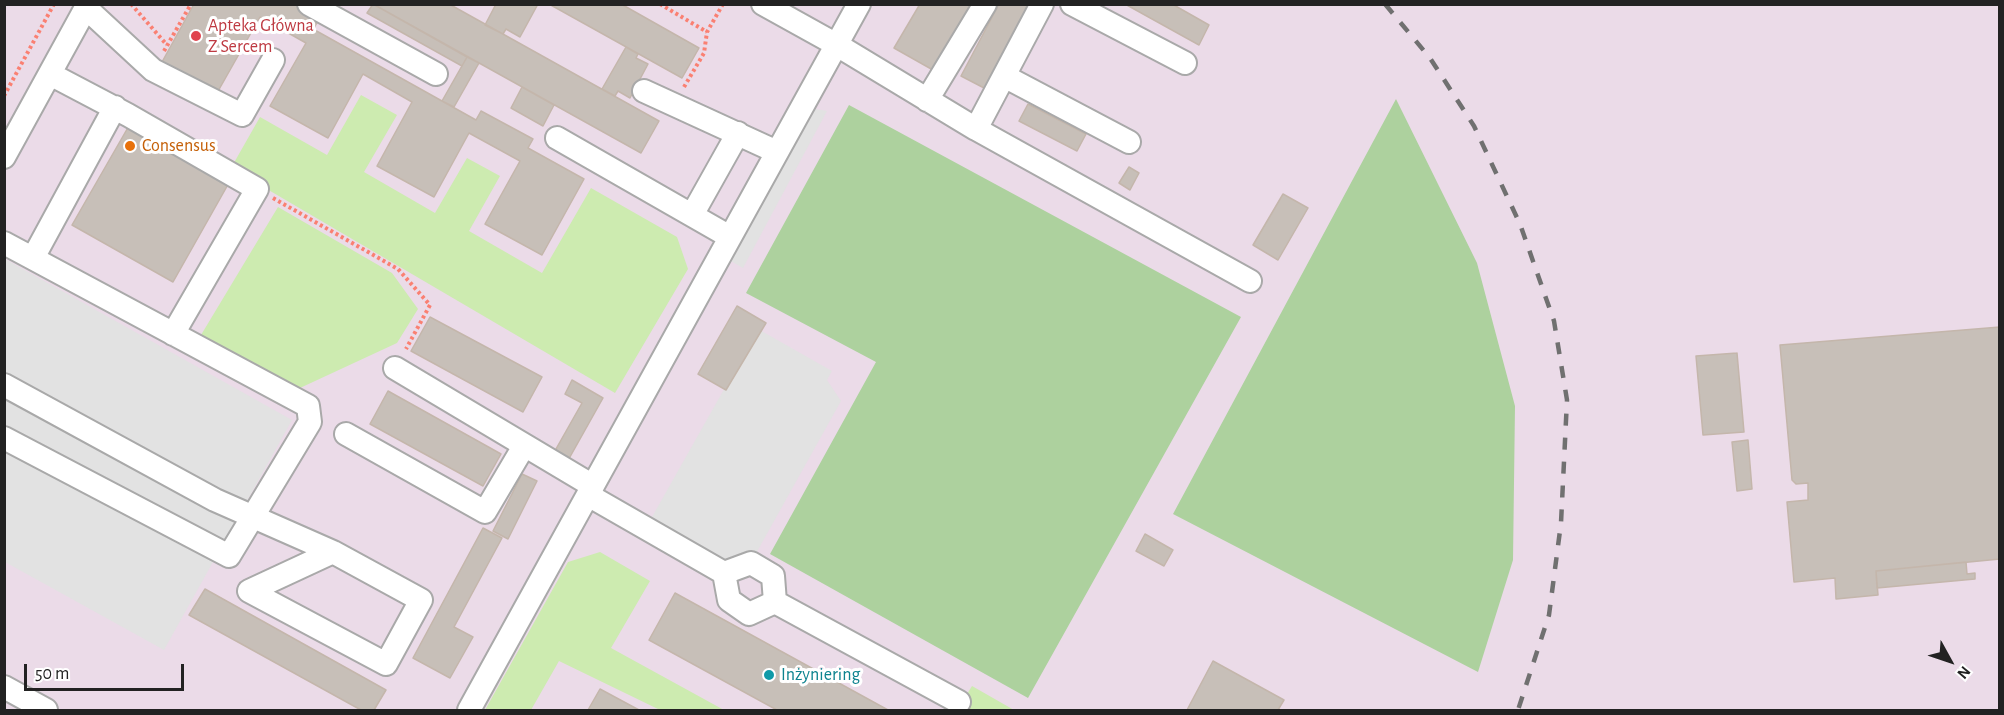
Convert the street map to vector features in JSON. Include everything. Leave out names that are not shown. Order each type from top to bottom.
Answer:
[{"type":"lane","points":[[309,4],[436,74]]},
{"type":"lane","points":[[763,4],[837,45],[976,129],[1250,281]]},
{"type":"lane","points":[[469,711],[859,4]]},
{"type":"lane","points":[[927,100],[984,4]]},
{"type":"lane","points":[[976,129],[1042,4]]},
{"type":"lane","points":[[1072,4],[1185,63]]},
{"type":"lane","points":[[4,157],[87,6],[153,70],[242,115],[273,60]]},
{"type":"lane","points":[[50,74],[115,107],[257,189],[173,334]]},
{"type":"lane","points":[[1004,76],[1128,142]]},
{"type":"lane","points":[[644,92],[777,152]]},
{"type":"lane","points":[[33,258],[115,107]]},
{"type":"lane","points":[[693,215],[738,133]]},
{"type":"lane","points":[[557,138],[730,237]]},
{"type":"lane","points":[[4,243],[308,406],[310,422],[255,517],[229,556],[4,438]]},
{"type":"lane","points":[[395,368],[524,446],[591,491],[724,573],[729,600],[749,614],[775,602]]},
{"type":"lane","points":[[4,386],[215,500],[333,552],[421,600],[386,664],[249,591],[333,552]]},
{"type":"lane","points":[[346,434],[485,512],[524,446]]},
{"type":"lane","points":[[724,573],[751,563],[773,576],[775,602]]},
{"type":"lane","points":[[775,602],[959,702]]},
{"type":"lane","points":[[4,687],[46,711]]},
{"type":"path","points":[[4,96],[54,4]]},
{"type":"path","points":[[131,4],[167,45]]},
{"type":"path","points":[[660,4],[707,32]]},
{"type":"path","points":[[674,104],[704,53],[707,32],[723,4]]},
{"type":"path","points":[[257,189],[398,269],[430,305],[395,368]]},
{"type":"shaded area","points":[[4,5],[1999,5],[1999,710],[5,710]]},
{"type":"shaded area","points":[[811,108],[827,111],[743,268],[729,260]]},
{"type":"shaded area","points":[[5,259],[292,420],[164,650],[5,562]]},
{"type":"shaded area","points":[[758,329],[832,371],[827,380],[841,401],[754,557],[728,563],[652,517]]},
{"type":"green space","points":[[361,95],[397,115],[364,172],[435,213],[467,158],[500,176],[469,231],[542,273],[591,188],[677,237],[688,269],[615,393],[231,168],[260,117],[327,155]]},
{"type":"green space","points":[[1396,99],[1477,263],[1515,406],[1513,560],[1478,672],[1173,514]]},
{"type":"green space","points":[[849,105],[1241,317],[1028,698],[770,554],[876,362],[746,293]]},
{"type":"green space","points":[[278,207],[392,273],[418,309],[397,343],[300,388],[201,335]]},
{"type":"green space","points":[[600,552],[650,581],[611,648],[724,710],[660,710],[559,661],[531,710],[485,710],[568,562]]},
{"type":"green space","points":[[972,686],[1014,710],[957,710]]},
{"type":"building","points":[[194,4],[296,4],[320,18],[313,29],[476,120],[481,111],[533,139],[528,148],[584,179],[542,255],[485,224],[520,161],[469,133],[434,197],[377,166],[412,102],[363,74],[328,138],[270,106],[306,43],[260,17],[217,93],[162,62]]},
{"type":"building","points":[[373,4],[449,4],[659,121],[641,153]]},
{"type":"building","points":[[373,4],[467,57],[462,66],[367,13]]},
{"type":"building","points":[[496,4],[538,4],[520,37],[506,29],[503,34],[485,25]]},
{"type":"building","points":[[549,4],[621,4],[699,48],[682,78]]},
{"type":"building","points":[[920,4],[971,4],[933,70],[894,48]]},
{"type":"building","points":[[999,4],[1031,4],[986,89],[961,76]]},
{"type":"building","points":[[1125,4],[1172,4],[1209,25],[1199,45]]},
{"type":"building","points":[[626,47],[638,54],[636,58],[648,64],[630,98],[618,91],[615,96],[602,89]]},
{"type":"building","points":[[467,57],[479,63],[454,107],[442,101]]},
{"type":"building","points":[[522,87],[554,105],[543,126],[511,108]]},
{"type":"building","points":[[1028,104],[1086,134],[1077,151],[1019,121]]},
{"type":"building","points":[[130,124],[230,181],[173,282],[72,225]]},
{"type":"building","points":[[1129,167],[1139,173],[1130,190],[1119,183]]},
{"type":"building","points":[[1283,194],[1308,208],[1278,260],[1253,245]]},
{"type":"building","points":[[737,306],[766,323],[726,390],[698,374]]},
{"type":"building","points":[[430,317],[542,377],[523,412],[411,351]]},
{"type":"building","points":[[2000,327],[2000,559],[1876,571],[1878,595],[1836,599],[1835,578],[1794,582],[1787,502],[1808,500],[1808,483],[1796,484],[1792,480],[1780,345]]},
{"type":"building","points":[[1737,353],[1744,432],[1703,435],[1696,356]]},
{"type":"building","points":[[572,380],[603,398],[566,464],[552,456],[582,403],[565,394]]},
{"type":"building","points":[[388,391],[501,454],[483,486],[370,424]]},
{"type":"building","points":[[1748,440],[1752,489],[1737,491],[1732,442]]},
{"type":"building","points":[[522,474],[537,481],[508,539],[493,531]]},
{"type":"building","points":[[483,528],[502,538],[454,627],[473,637],[450,678],[413,658]]},
{"type":"building","points":[[1145,534],[1173,550],[1164,566],[1136,551]]},
{"type":"building","points":[[1966,562],[1967,574],[1975,573],[1975,579],[1877,588],[1876,571]]},
{"type":"building","points":[[205,589],[386,690],[374,710],[361,710],[189,615]]},
{"type":"building","name":"Inżyniering","points":[[675,593],[888,710],[777,710],[649,640]]},
{"type":"building","points":[[1213,661],[1284,700],[1278,710],[1187,710]]},
{"type":"building","points":[[600,689],[639,710],[588,710]]},
{"type":"railway","points":[[1385,4],[1430,58],[1474,126],[1520,224],[1554,321],[1567,400],[1561,523],[1549,615],[1518,710]]},
{"type":"place","name":"Apteka Główna Z Sercem","points":[[196,36]]},
{"type":"place","name":"Consensus","points":[[130,146]]},
{"type":"place","name":"Inżyniering","points":[[769,675]]}]
